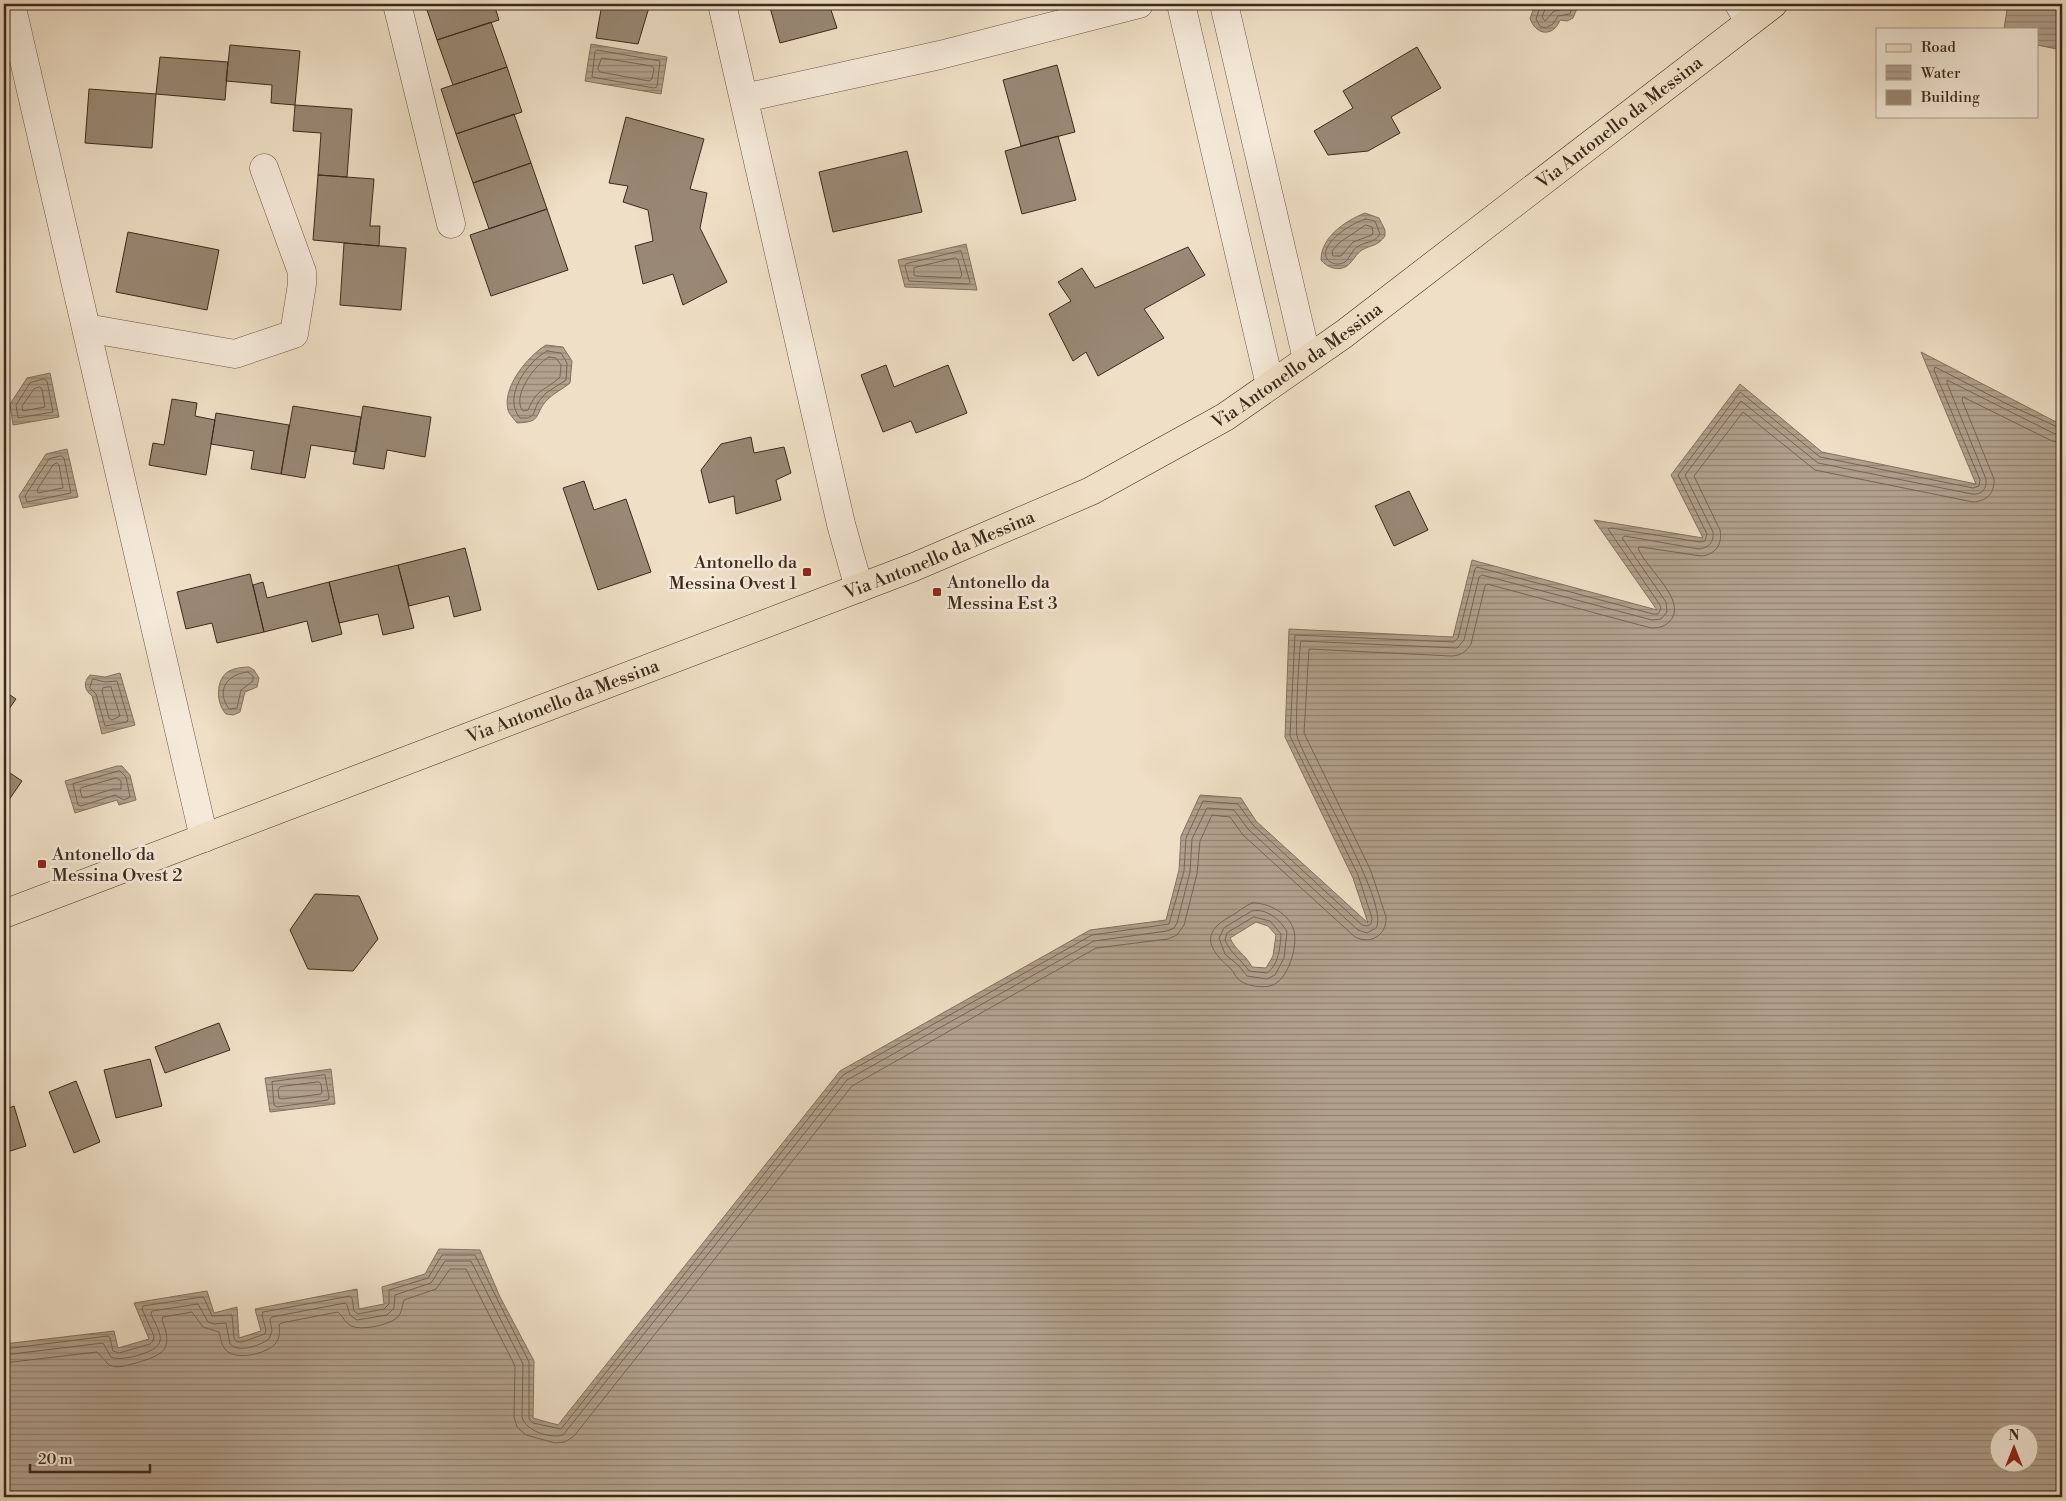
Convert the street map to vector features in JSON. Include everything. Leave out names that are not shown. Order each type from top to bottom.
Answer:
[{"type":"main road","name":"Via Antonello da Messina","points":[[4,914],[914,567],[1091,491],[1225,417],[1307,360],[1360,322],[1744,13],[1773,4]]},
{"type":"lane","points":[[11,4],[204,838]]},
{"type":"lane","points":[[397,4],[451,224]]},
{"type":"lane","points":[[722,4],[841,524],[859,588]]},
{"type":"lane","points":[[744,98],[940,55],[1139,4]]},
{"type":"lane","points":[[1181,4],[1270,385]]},
{"type":"lane","points":[[1224,4],[1307,360]]},
{"type":"lane","points":[[86,328],[235,354],[294,334],[302,284],[302,272],[264,168]]},
{"type":"water","points":[[1542,4],[1578,4],[1578,6],[1573,18],[1567,21],[1560,20],[1553,30],[1544,32],[1532,24],[1530,18],[1534,8]]},
{"type":"water","points":[[2008,4],[2062,4],[2062,50],[2038,45],[2038,28],[2004,28]]},
{"type":"water","points":[[591,44],[667,57],[661,94],[585,81]]},
{"type":"water","points":[[1365,213],[1379,218],[1385,230],[1385,236],[1377,244],[1360,251],[1344,268],[1331,267],[1324,263],[1321,260],[1322,252],[1330,237],[1342,225]]},
{"type":"water","points":[[966,244],[977,290],[905,287],[898,260]]},
{"type":"water","points":[[546,345],[563,347],[572,361],[570,383],[543,404],[535,419],[517,423],[508,410],[509,392],[524,364]]},
{"type":"water","points":[[1921,352],[2062,425],[2062,1497],[4,1497],[4,1344],[114,1331],[118,1348],[149,1339],[134,1303],[207,1291],[214,1313],[237,1307],[239,1338],[261,1331],[255,1309],[357,1289],[359,1309],[384,1304],[382,1287],[425,1274],[439,1249],[480,1250],[500,1297],[534,1361],[533,1418],[558,1425],[840,1071],[1090,930],[1166,920],[1179,870],[1181,836],[1200,795],[1241,798],[1256,821],[1368,923],[1353,878],[1285,737],[1289,629],[1453,637],[1472,560],[1657,610],[1594,520],[1703,538],[1671,475],[1740,384],[1822,452],[1976,484]],"holes":[[[1256,922],[1268,926],[1276,935],[1273,956],[1266,968],[1252,967],[1230,938]]]},
{"type":"water","points":[[50,373],[59,417],[13,425],[10,404],[27,378]]},
{"type":"water","points":[[67,449],[78,497],[23,508],[19,496],[46,454]]},
{"type":"water","points":[[249,667],[254,670],[259,678],[257,687],[245,692],[240,712],[233,715],[226,714],[220,704],[218,692],[221,680],[229,671]]},
{"type":"water","points":[[120,673],[135,725],[102,734],[92,696],[86,689],[85,683],[90,675],[105,677]]},
{"type":"water","points":[[122,766],[130,775],[136,800],[119,805],[117,800],[75,813],[65,781]]},
{"type":"water","points":[[331,1069],[335,1104],[270,1112],[265,1078]]},
{"type":"building","points":[[425,4],[494,4],[499,20],[437,40]]},
{"type":"building","points":[[602,4],[650,4],[638,44],[596,38]]},
{"type":"building","points":[[769,4],[829,4],[837,28],[780,43]]},
{"type":"building","points":[[491,22],[507,67],[453,85],[437,40]]},
{"type":"building","points":[[230,45],[300,51],[295,105],[271,103],[272,85],[226,81]]},
{"type":"building","points":[[1417,47],[1441,88],[1391,117],[1400,133],[1368,151],[1328,155],[1314,131],[1353,108],[1343,91]]},
{"type":"building","points":[[160,57],[228,62],[225,100],[156,94]]},
{"type":"building","points":[[1057,65],[1075,132],[1021,146],[1003,80]]},
{"type":"building","points":[[507,67],[522,112],[456,134],[441,89]]},
{"type":"building","points":[[89,89],[156,94],[152,148],[85,143]]},
{"type":"building","points":[[295,105],[352,109],[347,177],[318,175],[321,133],[293,131]]},
{"type":"building","points":[[514,114],[531,163],[473,183],[456,134]]},
{"type":"building","points":[[626,117],[704,139],[690,189],[707,193],[700,228],[727,282],[683,305],[673,274],[643,284],[635,246],[653,241],[648,210],[623,202],[628,186],[609,183]]},
{"type":"building","points":[[1058,136],[1076,200],[1022,214],[1005,151]]},
{"type":"building","points":[[907,151],[922,212],[833,232],[819,172]]},
{"type":"building","points":[[531,163],[547,209],[489,229],[473,183]]},
{"type":"building","points":[[318,175],[374,179],[370,226],[380,226],[379,246],[313,240]]},
{"type":"building","points":[[547,209],[568,270],[491,296],[470,235]]},
{"type":"building","points":[[128,232],[219,250],[207,310],[116,292]]},
{"type":"building","points":[[344,243],[406,248],[401,310],[340,305]]},
{"type":"building","points":[[1188,247],[1205,275],[1144,309],[1164,338],[1098,376],[1086,352],[1073,361],[1049,314],[1071,301],[1058,282],[1082,268],[1095,288]]},
{"type":"building","points":[[886,365],[894,387],[948,365],[967,413],[916,433],[911,421],[883,432],[861,375]]},
{"type":"building","points":[[172,399],[197,403],[195,416],[215,420],[206,475],[149,465],[153,443],[164,445]]},
{"type":"building","points":[[293,406],[361,417],[356,452],[311,445],[305,478],[281,474]]},
{"type":"building","points":[[363,406],[431,417],[425,457],[387,450],[384,469],[353,464]]},
{"type":"building","points":[[216,413],[289,425],[281,474],[251,469],[254,451],[211,444]]},
{"type":"building","points":[[751,437],[754,453],[784,447],[791,473],[776,480],[781,500],[736,514],[734,496],[709,503],[701,470],[721,444]]},
{"type":"building","points":[[584,481],[594,510],[626,499],[651,572],[598,590],[563,488]]},
{"type":"building","points":[[1409,491],[1428,530],[1394,546],[1375,506]]},
{"type":"building","points":[[465,548],[481,610],[454,617],[449,596],[409,606],[398,565]]},
{"type":"building","points":[[398,565],[414,628],[383,635],[378,614],[339,623],[329,582]]},
{"type":"building","points":[[250,574],[264,632],[217,643],[212,623],[186,629],[177,592]]},
{"type":"building","points":[[263,582],[267,598],[329,582],[342,634],[312,642],[307,621],[264,632],[253,585]]},
{"type":"building","points":[[4,691],[16,699],[4,716]]},
{"type":"building","points":[[4,769],[22,781],[4,807]]},
{"type":"building","points":[[315,894],[359,896],[378,939],[353,971],[308,969],[290,930]]},
{"type":"building","points":[[219,1023],[230,1050],[165,1073],[155,1047]]},
{"type":"building","points":[[150,1059],[162,1106],[116,1118],[104,1070]]},
{"type":"building","points":[[76,1081],[100,1142],[74,1153],[49,1092]]},
{"type":"building","points":[[14,1106],[26,1146],[4,1153],[4,1110]]},
{"type":"place","name":"Antonello da Messina Ovest 1","points":[[807,572]]},
{"type":"place","name":"Antonello da Messina Est 3","points":[[937,592]]},
{"type":"place","name":"Antonello da Messina Ovest 2","points":[[42,864]]}]
